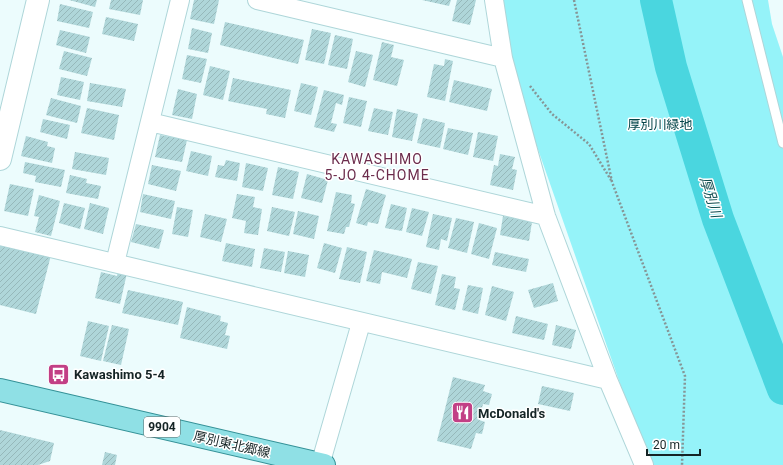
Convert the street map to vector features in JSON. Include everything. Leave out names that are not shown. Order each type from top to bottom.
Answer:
[{"type":"main road","name":"厚別東北郷線","points":[[0,390],[321,465]]},
{"type":"street","points":[[0,159],[38,0]]},
{"type":"street","points":[[115,263],[180,0]]},
{"type":"street","points":[[257,0],[505,62]]},
{"type":"street","points":[[494,0],[505,62],[546,216],[608,380],[644,465]]},
{"type":"street","points":[[150,122],[546,216]]},
{"type":"street","points":[[0,236],[361,323],[608,380]]},
{"type":"street","points":[[321,465],[361,323]]},
{"type":"lane","points":[[747,0],[783,143]]},
{"type":"path","points":[[574,0],[612,182],[685,376],[682,465]]},
{"type":"path","points":[[505,62],[526,81],[552,114],[590,144],[612,182]]},
{"type":"green space","name":"厚別川緑地","points":[[499,0],[768,0],[772,24],[783,57],[783,465],[650,465],[644,452],[513,78]]},
{"type":"building","points":[[69,0],[97,0],[95,7]]},
{"type":"building","points":[[111,0],[143,0],[140,15],[109,9]]},
{"type":"building","points":[[194,0],[219,0],[214,24],[190,19]]},
{"type":"building","points":[[422,0],[451,0],[449,6]]},
{"type":"building","points":[[457,0],[476,0],[470,25],[452,21]]},
{"type":"building","points":[[60,4],[93,12],[89,28],[57,21]]},
{"type":"building","points":[[106,17],[138,24],[134,41],[102,34]]},
{"type":"building","points":[[225,22],[304,40],[298,64],[220,45]]},
{"type":"building","points":[[192,28],[212,33],[208,53],[188,49]]},
{"type":"building","points":[[312,29],[331,33],[324,64],[305,60]]},
{"type":"building","points":[[60,30],[90,37],[86,53],[56,45]]},
{"type":"building","points":[[335,35],[353,39],[347,69],[328,65]]},
{"type":"building","points":[[382,42],[394,45],[391,57],[404,60],[397,86],[373,80]]},
{"type":"building","points":[[64,51],[92,58],[87,76],[59,69]]},
{"type":"building","points":[[356,51],[373,55],[365,87],[348,82]]},
{"type":"building","points":[[187,55],[207,59],[201,83],[182,79]]},
{"type":"building","points":[[445,59],[453,61],[445,101],[427,97],[434,64],[444,66]]},
{"type":"building","points":[[210,66],[230,71],[223,100],[203,95]]},
{"type":"building","points":[[61,77],[84,82],[80,100],[57,95]]},
{"type":"building","points":[[233,78],[291,90],[285,118],[266,114],[267,109],[228,101]]},
{"type":"building","points":[[454,80],[492,89],[487,111],[449,102]]},
{"type":"building","points":[[90,83],[126,89],[122,107],[87,101]]},
{"type":"building","points":[[301,83],[318,87],[311,115],[294,111]]},
{"type":"building","points":[[178,89],[197,94],[192,119],[172,115]]},
{"type":"building","points":[[324,90],[344,95],[342,105],[336,103],[331,123],[337,124],[334,132],[314,127]]},
{"type":"building","points":[[349,97],[367,101],[361,127],[343,123]]},
{"type":"building","points":[[51,98],[81,106],[77,123],[46,115]]},
{"type":"building","points":[[87,108],[119,115],[114,140],[81,133]]},
{"type":"building","points":[[374,108],[393,112],[388,135],[368,131]]},
{"type":"building","points":[[397,109],[418,114],[412,141],[392,137]]},
{"type":"building","points":[[423,118],[445,123],[440,148],[417,143]]},
{"type":"building","points":[[43,119],[70,125],[67,139],[40,132]]},
{"type":"building","points":[[448,128],[473,133],[468,155],[443,149]]},
{"type":"building","points":[[478,132],[498,136],[493,161],[473,157]]},
{"type":"building","points":[[160,135],[187,140],[182,162],[155,157]]},
{"type":"building","points":[[26,136],[48,142],[47,146],[55,148],[52,163],[21,156]]},
{"type":"building","points":[[191,151],[212,156],[208,176],[186,171]]},
{"type":"building","points":[[75,152],[109,158],[106,175],[72,169]]},
{"type":"building","points":[[500,154],[515,157],[512,169],[517,170],[513,190],[490,185],[494,165],[498,166]]},
{"type":"building","points":[[226,160],[240,163],[237,181],[215,177],[218,165],[224,166]]},
{"type":"building","points":[[25,162],[65,170],[61,187],[35,182],[36,176],[23,173]]},
{"type":"building","points":[[246,163],[268,168],[263,191],[242,187]]},
{"type":"building","points":[[152,165],[181,171],[176,191],[148,184]]},
{"type":"building","points":[[278,167],[299,172],[293,199],[272,195]]},
{"type":"building","points":[[307,174],[328,180],[322,203],[301,198]]},
{"type":"building","points":[[70,175],[87,179],[86,183],[101,186],[98,199],[66,193]]},
{"type":"building","points":[[10,184],[34,189],[28,216],[4,211]]},
{"type":"building","points":[[366,189],[386,195],[378,224],[368,222],[367,226],[356,223]]},
{"type":"building","points":[[336,192],[352,195],[351,203],[355,204],[349,227],[346,227],[344,234],[327,231]]},
{"type":"building","points":[[143,194],[175,201],[171,219],[140,212]]},
{"type":"building","points":[[237,194],[255,197],[253,207],[262,209],[258,235],[244,233],[246,221],[232,218]]},
{"type":"building","points":[[39,195],[60,201],[51,236],[35,232],[39,217],[34,216]]},
{"type":"building","points":[[64,203],[85,208],[80,229],[59,223]]},
{"type":"building","points":[[90,203],[109,208],[103,234],[84,229]]},
{"type":"building","points":[[391,204],[407,208],[402,231],[385,228]]},
{"type":"building","points":[[177,207],[193,210],[188,237],[172,234]]},
{"type":"building","points":[[272,207],[295,212],[289,236],[267,231]]},
{"type":"building","points":[[412,208],[429,212],[422,236],[406,232]]},
{"type":"building","points":[[298,211],[319,216],[314,239],[293,234]]},
{"type":"building","points":[[205,214],[227,219],[221,242],[200,237]]},
{"type":"building","points":[[433,214],[452,218],[447,241],[441,239],[439,250],[426,247]]},
{"type":"building","points":[[503,216],[532,222],[529,241],[500,235]]},
{"type":"building","points":[[456,218],[474,222],[467,253],[448,248]]},
{"type":"building","points":[[479,223],[497,228],[489,259],[471,254]]},
{"type":"building","points":[[136,224],[164,230],[159,249],[131,242]]},
{"type":"building","points":[[0,243],[51,255],[36,314],[0,305]]},
{"type":"building","points":[[226,243],[255,249],[252,267],[222,261]]},
{"type":"building","points":[[324,243],[342,248],[335,273],[317,268]]},
{"type":"building","points":[[347,247],[367,252],[360,283],[339,279]]},
{"type":"building","points":[[264,248],[285,252],[281,272],[260,268]]},
{"type":"building","points":[[374,250],[412,259],[407,278],[382,272],[380,284],[366,281]]},
{"type":"building","points":[[288,251],[309,255],[305,277],[284,273]]},
{"type":"building","points":[[495,252],[529,259],[526,272],[492,265]]},
{"type":"building","points":[[418,262],[438,266],[431,294],[411,289]]},
{"type":"building","points":[[118,271],[127,273],[120,304],[95,298],[101,272],[117,276]]},
{"type":"building","points":[[442,274],[456,277],[454,288],[460,289],[455,310],[435,305]]},
{"type":"building","points":[[553,283],[558,301],[534,308],[528,290]]},
{"type":"building","points":[[468,285],[483,288],[478,314],[462,310]]},
{"type":"building","points":[[492,286],[514,292],[506,321],[485,315]]},
{"type":"building","points":[[128,290],[183,302],[178,325],[122,313]]},
{"type":"building","points":[[187,307],[221,316],[220,321],[228,323],[225,335],[230,336],[227,349],[180,338]]},
{"type":"building","points":[[516,316],[548,324],[544,340],[512,333]]},
{"type":"building","points":[[88,321],[109,326],[101,361],[80,356]]},
{"type":"building","points":[[112,325],[129,329],[121,365],[103,361]]},
{"type":"building","points":[[556,325],[576,330],[571,349],[552,345]]},
{"type":"building","name":"McDonald's","points":[[453,377],[485,385],[483,391],[492,394],[489,405],[483,404],[479,420],[485,422],[482,434],[476,433],[471,449],[437,441]]},
{"type":"building","points":[[542,386],[574,393],[570,411],[538,404]]},
{"type":"building","points":[[0,430],[54,443],[50,461],[38,465],[0,465]]},
{"type":"building","points":[[105,452],[117,455],[115,465],[102,465]]},
{"type":"waterway","name":"厚別川","points":[[656,0],[671,67],[718,219],[783,389]]},
{"type":"place","name":"Kawashimo 5-4","points":[[58,374]]},
{"type":"place","name":"McDonald's","points":[[462,413]]},
{"type":"district","name":"KAWASHIMO 5-JO 4-CHOME","points":[[377,168]]}]
